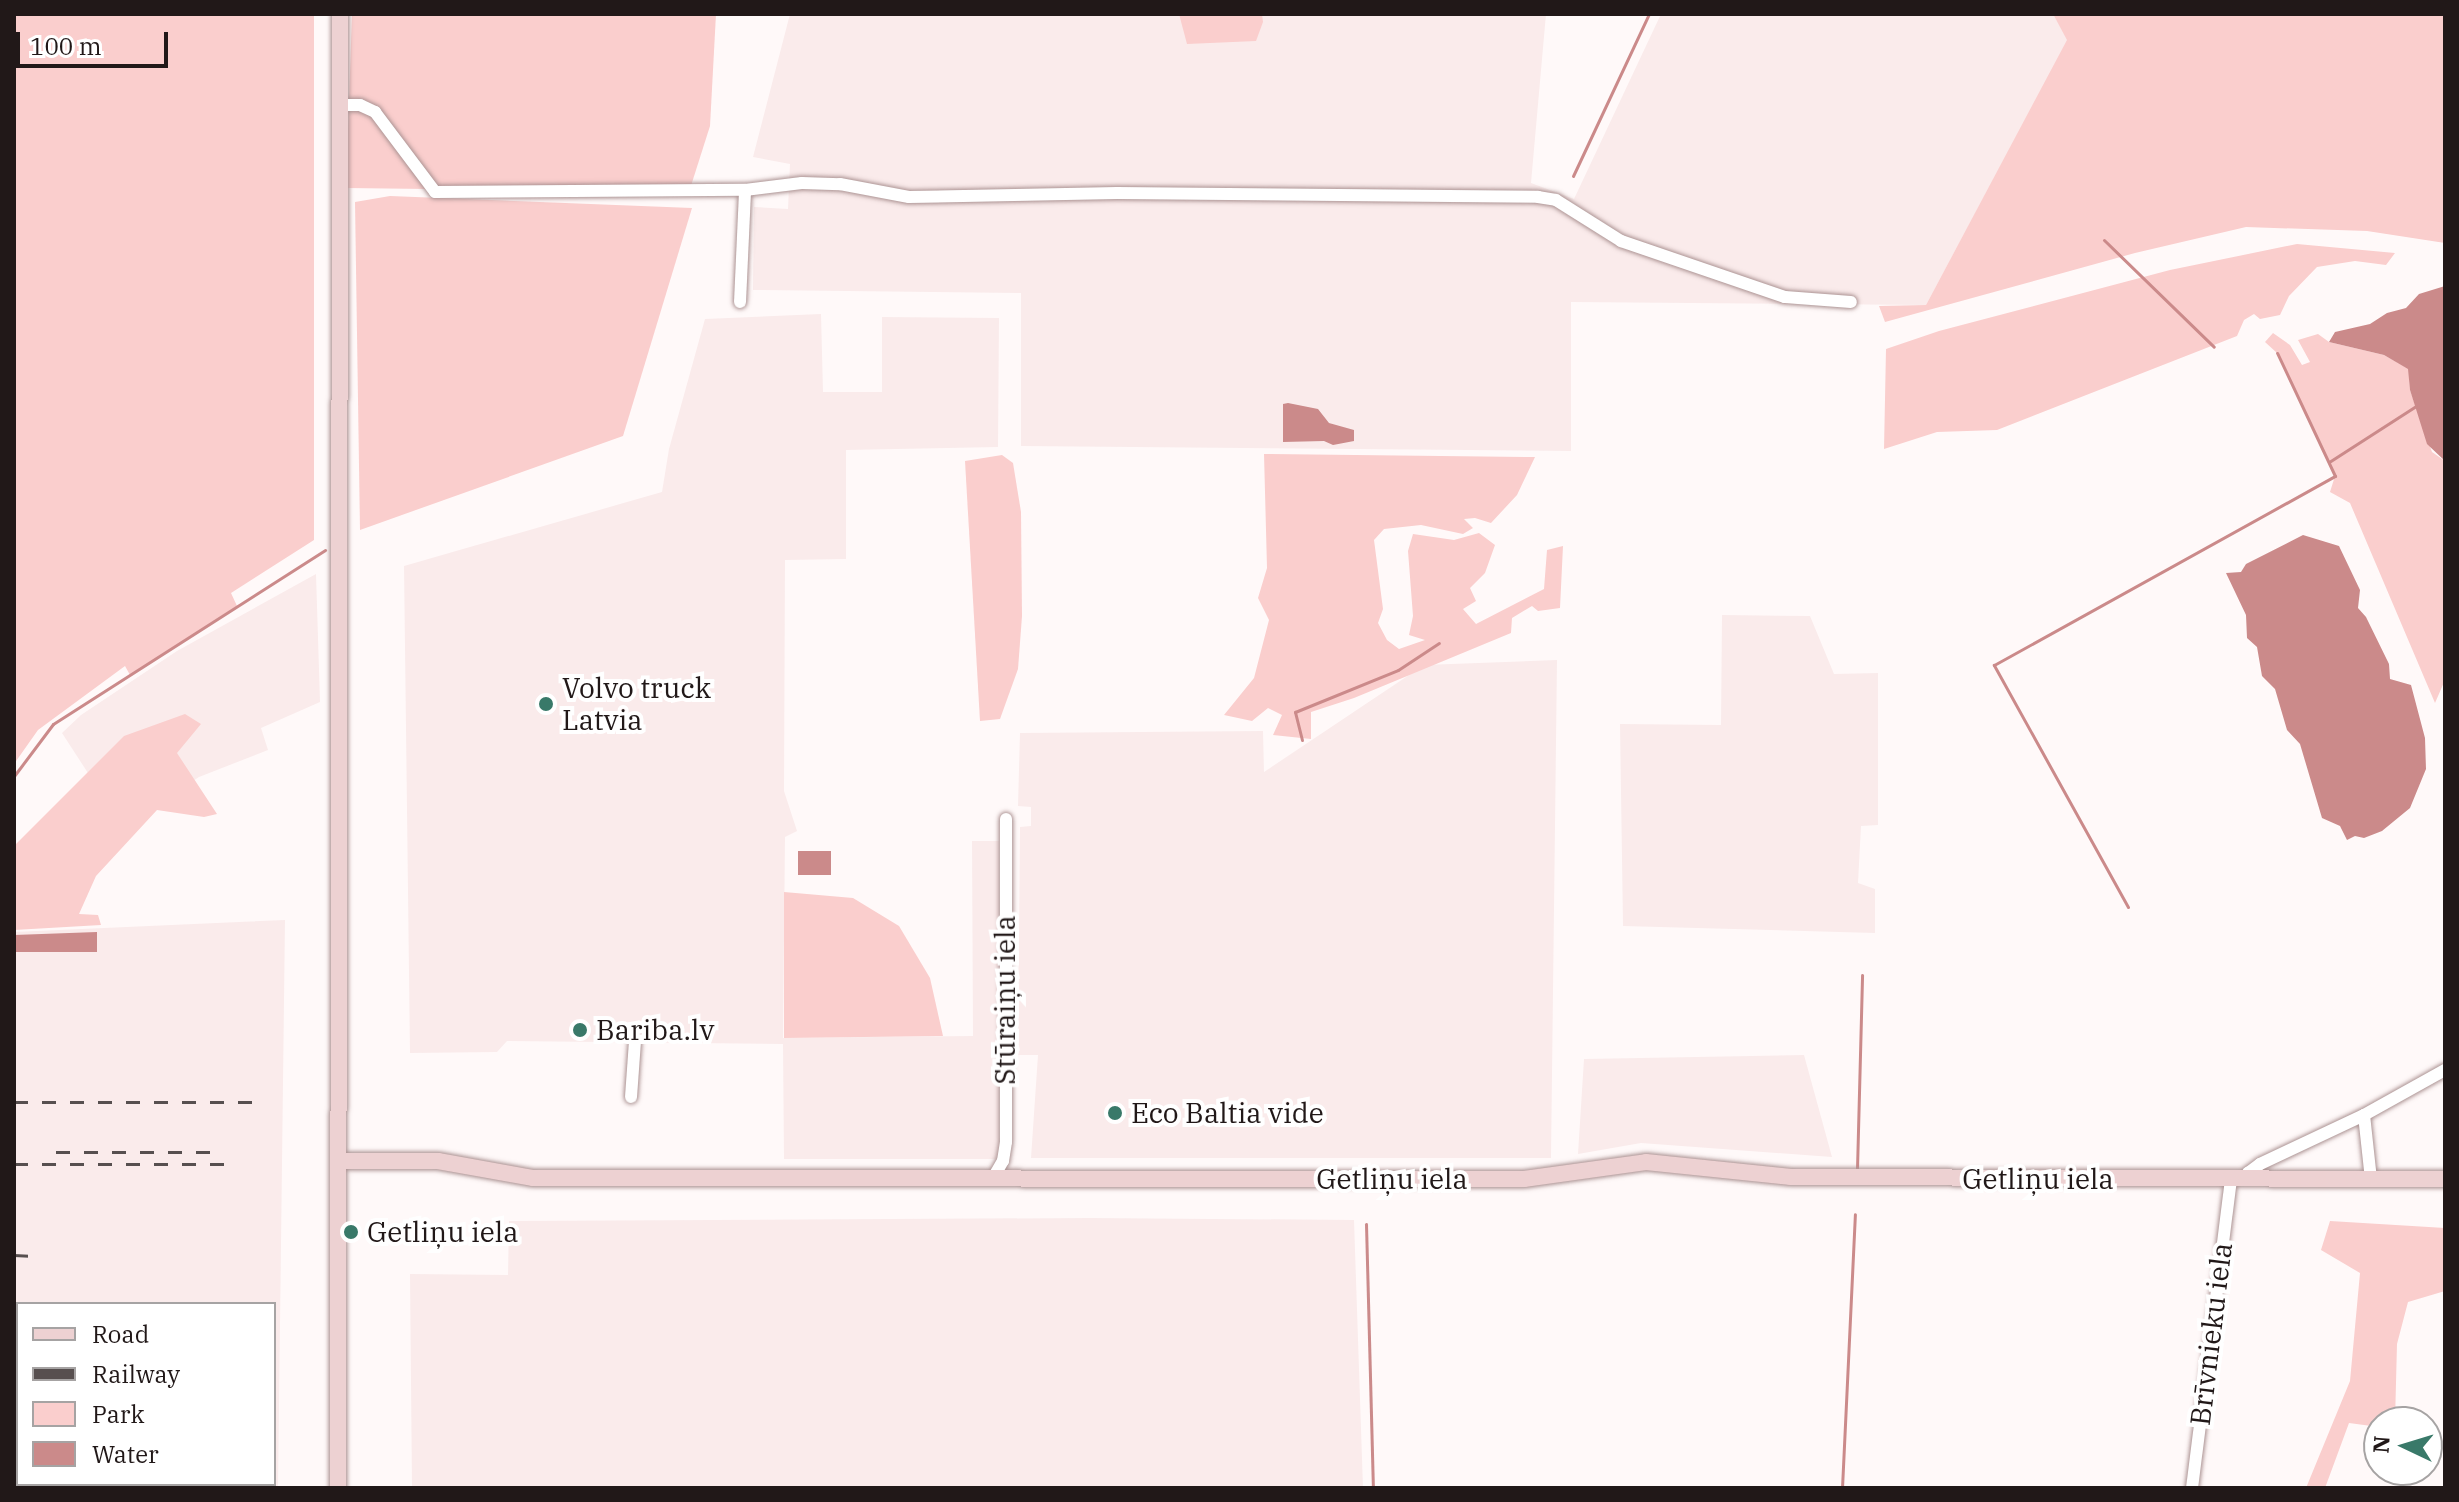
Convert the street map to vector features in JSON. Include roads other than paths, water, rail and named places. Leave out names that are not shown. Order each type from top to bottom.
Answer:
[{"type":"street","points":[[338,1488],[340,14]]},
{"type":"street","points":[[341,105],[360,105],[375,112],[435,192],[745,190],[802,183],[840,184],[909,197],[1117,193],[1538,197],[1556,200],[1621,241],[1785,297],[1851,302]]},
{"type":"street","points":[[740,302],[745,190]]},
{"type":"street","name":"Stūraiņu iela","points":[[993,1178],[1003,1161],[1006,1142],[1006,819]]},
{"type":"street","points":[[631,1097],[635,1041]]},
{"type":"street","points":[[2238,1180],[2260,1164],[2364,1115],[2445,1070]]},
{"type":"street","points":[[2364,1115],[2371,1179]]},
{"type":"street","name":"Getliņu iela","points":[[339,1161],[438,1161],[533,1178],[1524,1179],[1646,1162],[1791,1177],[2445,1179]]},
{"type":"street","name":"Brīvnieku iela","points":[[2192,1488],[2238,1180]]},
{"type":"water","points":[[2445,286],[2445,461],[2427,444],[2410,390],[2408,369],[2384,355],[2329,342],[2335,332],[2370,324],[2387,313],[2406,308],[2419,294]]},
{"type":"water","points":[[1283,404],[1318,409],[1329,423],[1354,430],[1354,441],[1333,445],[1324,441],[1283,442]]},
{"type":"water","points":[[2303,535],[2339,546],[2360,590],[2358,608],[2366,617],[2389,664],[2390,679],[2411,685],[2425,738],[2426,769],[2410,808],[2382,831],[2364,838],[2355,836],[2347,840],[2340,826],[2322,818],[2300,744],[2287,730],[2275,689],[2262,676],[2257,647],[2247,638],[2246,615],[2226,573],[2241,572],[2246,564]]},
{"type":"water","points":[[798,851],[831,851],[831,875],[798,875]]},
{"type":"water","points":[[97,932],[97,952],[14,952],[14,935]]},
{"type":"waterway","points":[[1573,176],[1649,14]]},
{"type":"waterway","points":[[2104,240],[2214,347]]},
{"type":"waterway","points":[[2128,907],[1994,665],[2335,476],[2277,353]]},
{"type":"waterway","points":[[2329,462],[2416,406]]},
{"type":"waterway","points":[[14,776],[53,724],[325,550]]},
{"type":"waterway","points":[[1302,740],[1295,712],[1398,670],[1439,643]]},
{"type":"waterway","points":[[1857,1169],[1862,975]]},
{"type":"waterway","points":[[1842,1488],[1855,1214]]},
{"type":"waterway","points":[[1366,1224],[1373,1488]]},
{"type":"railway","points":[[14,1102],[258,1102]]},
{"type":"railway","points":[[56,1152],[213,1152]]},
{"type":"railway","points":[[14,1164],[231,1164]]},
{"type":"railway","points":[[14,1255],[34,1256]]},
{"type":"place","name":"Volvo truck Latvia","points":[[546,704]]},
{"type":"place","name":"Bariba.lv","points":[[580,1030]]},
{"type":"place","name":"Eco Baltia vide","points":[[1115,1113]]},
{"type":"place","name":"Getliņu iela","points":[[351,1232]]}]
